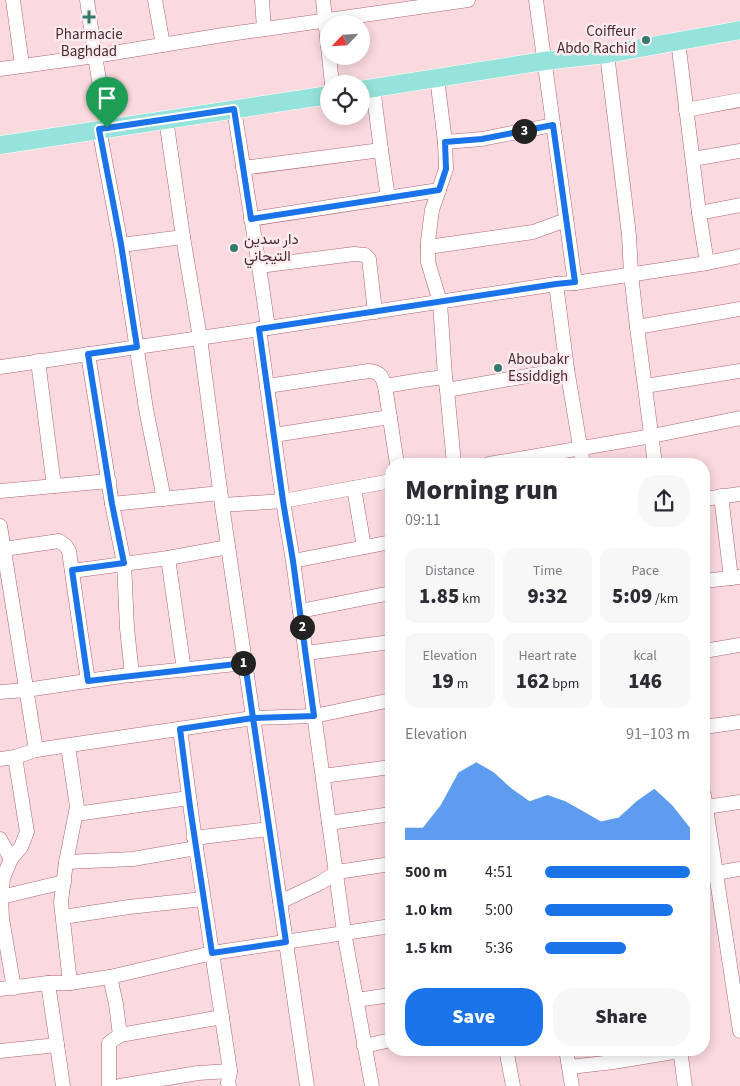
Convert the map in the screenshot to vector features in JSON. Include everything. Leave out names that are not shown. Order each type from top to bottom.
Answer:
[{"type":"main road","points":[[370,89],[544,60],[607,54],[740,30]]},
{"type":"main road","points":[[0,145],[320,96]]},
{"type":"street","points":[[13,0],[22,65]]},
{"type":"street","points":[[87,0],[103,129],[146,409],[164,499]]},
{"type":"street","points":[[155,0],[163,45]]},
{"type":"street","points":[[262,0],[264,29]]},
{"type":"street","points":[[322,0],[324,15]]},
{"type":"street","points":[[360,15],[466,0]]},
{"type":"street","points":[[536,0],[575,282]]},
{"type":"street","points":[[0,68],[95,56],[320,21]]},
{"type":"street","points":[[678,41],[707,263]]},
{"type":"street","points":[[607,54],[629,235],[637,327],[655,458]]},
{"type":"street","points":[[438,78],[446,169],[432,210],[428,262],[440,302],[453,458]]},
{"type":"street","points":[[686,110],[740,100]]},
{"type":"street","points":[[370,102],[381,150],[388,198]]},
{"type":"street","points":[[234,109],[259,266],[266,386],[293,561],[344,932],[372,1086]]},
{"type":"street","points":[[166,119],[200,338],[221,499],[307,1086]]},
{"type":"street","points":[[445,142],[482,139],[553,125]]},
{"type":"street","points":[[243,168],[381,150]]},
{"type":"street","points":[[693,160],[740,151]]},
{"type":"street","points":[[251,219],[439,190]]},
{"type":"street","points":[[699,213],[740,205]]},
{"type":"street","points":[[428,246],[533,232],[566,220]]},
{"type":"street","points":[[121,244],[183,237]]},
{"type":"street","points":[[259,266],[354,254],[365,255],[369,259],[375,312]]},
{"type":"street","points":[[0,367],[707,263],[740,256]]},
{"type":"street","points":[[556,284],[567,369],[582,458]]},
{"type":"street","points":[[637,327],[740,308]]},
{"type":"street","points":[[88,354],[112,504],[124,563],[127,628],[132,675]]},
{"type":"street","points":[[38,361],[54,486]]},
{"type":"street","points":[[385,386],[421,380],[446,384],[567,369]]},
{"type":"street","points":[[266,386],[368,371],[375,372],[382,377],[385,386],[396,458]]},
{"type":"street","points":[[645,386],[740,371]]},
{"type":"street","points":[[274,435],[390,417]]},
{"type":"street","points":[[524,458],[652,436],[740,418]]},
{"type":"street","points":[[0,491],[109,481]]},
{"type":"street","points":[[112,504],[164,499],[283,501],[385,482]]},
{"type":"street","points":[[354,488],[364,548]]},
{"type":"street","points":[[710,498],[740,494]]},
{"type":"street","points":[[710,580],[735,577],[722,496]]},
{"type":"street","points":[[0,526],[4,549],[4,581],[36,750]]},
{"type":"street","points":[[4,549],[59,541],[66,546],[69,551],[88,681]]},
{"type":"street","points":[[293,561],[385,543]]},
{"type":"street","points":[[72,570],[168,558],[228,547]]},
{"type":"street","points":[[168,558],[184,670]]},
{"type":"street","points":[[300,611],[385,594]]},
{"type":"street","points":[[306,653],[385,643]]},
{"type":"street","points":[[710,649],[740,645]]},
{"type":"street","points":[[0,692],[245,663]]},
{"type":"street","points":[[0,759],[15,757],[36,750],[253,718],[314,716],[385,701]]},
{"type":"street","points":[[710,726],[740,722]]},
{"type":"street","points":[[180,729],[203,899],[230,1071],[229,1086]]},
{"type":"street","points":[[68,746],[77,807],[70,836],[61,902],[70,983]]},
{"type":"street","points":[[14,988],[1,919],[1,897],[2,878],[21,847],[27,832],[15,757]]},
{"type":"street","points":[[322,776],[385,768]]},
{"type":"street","points":[[76,814],[189,798]]},
{"type":"street","points":[[710,801],[740,802]]},
{"type":"street","points":[[329,823],[385,815]]},
{"type":"street","points":[[66,862],[133,859],[195,843],[269,828]]},
{"type":"street","points":[[0,839],[12,859]]},
{"type":"street","points":[[280,902],[337,872],[385,865]]},
{"type":"street","points":[[710,874],[740,869]]},
{"type":"street","points":[[710,878],[726,942],[740,1027]]},
{"type":"street","points":[[1,897],[64,882]]},
{"type":"street","points":[[63,917],[129,907],[203,899]]},
{"type":"street","points":[[0,989],[48,983],[70,983],[110,977],[212,953],[385,927]]},
{"type":"street","points":[[726,942],[740,940]]},
{"type":"street","points":[[110,977],[120,1035]]},
{"type":"street","points":[[48,983],[63,1086]]},
{"type":"street","points":[[356,1000],[385,996]]},
{"type":"street","points":[[110,1086],[109,1043],[120,1035],[222,1017]]},
{"type":"street","points":[[364,1046],[385,1041]]},
{"type":"street","points":[[0,1051],[57,1046]]},
{"type":"street","points":[[507,1056],[513,1086]]},
{"type":"street","points":[[568,1056],[572,1086]]},
{"type":"street","points":[[570,1067],[646,1056]]},
{"type":"street","points":[[681,1056],[685,1086]]},
{"type":"street","points":[[120,1086],[198,1073],[230,1071]]},
{"type":"place","name":"Pharmacie Baghdad","points":[[89,17]]},
{"type":"place","name":"Coiffeur Abdo Rachid","points":[[646,40]]},
{"type":"place","name":"دار سدين التيجاني","points":[[234,248]]},
{"type":"place","name":"Aboubakr Essiddigh","points":[[498,368]]},
{"type":"route","points":[[107,128],[99,129],[121,244],[137,347],[88,354],[112,504],[124,563],[72,570],[88,681],[245,663],[253,718],[180,729],[196,848],[212,953],[286,942],[253,718],[314,716],[259,329],[575,282],[553,125],[482,139],[445,142],[446,169],[439,190],[251,219],[234,109],[107,128]]}]
